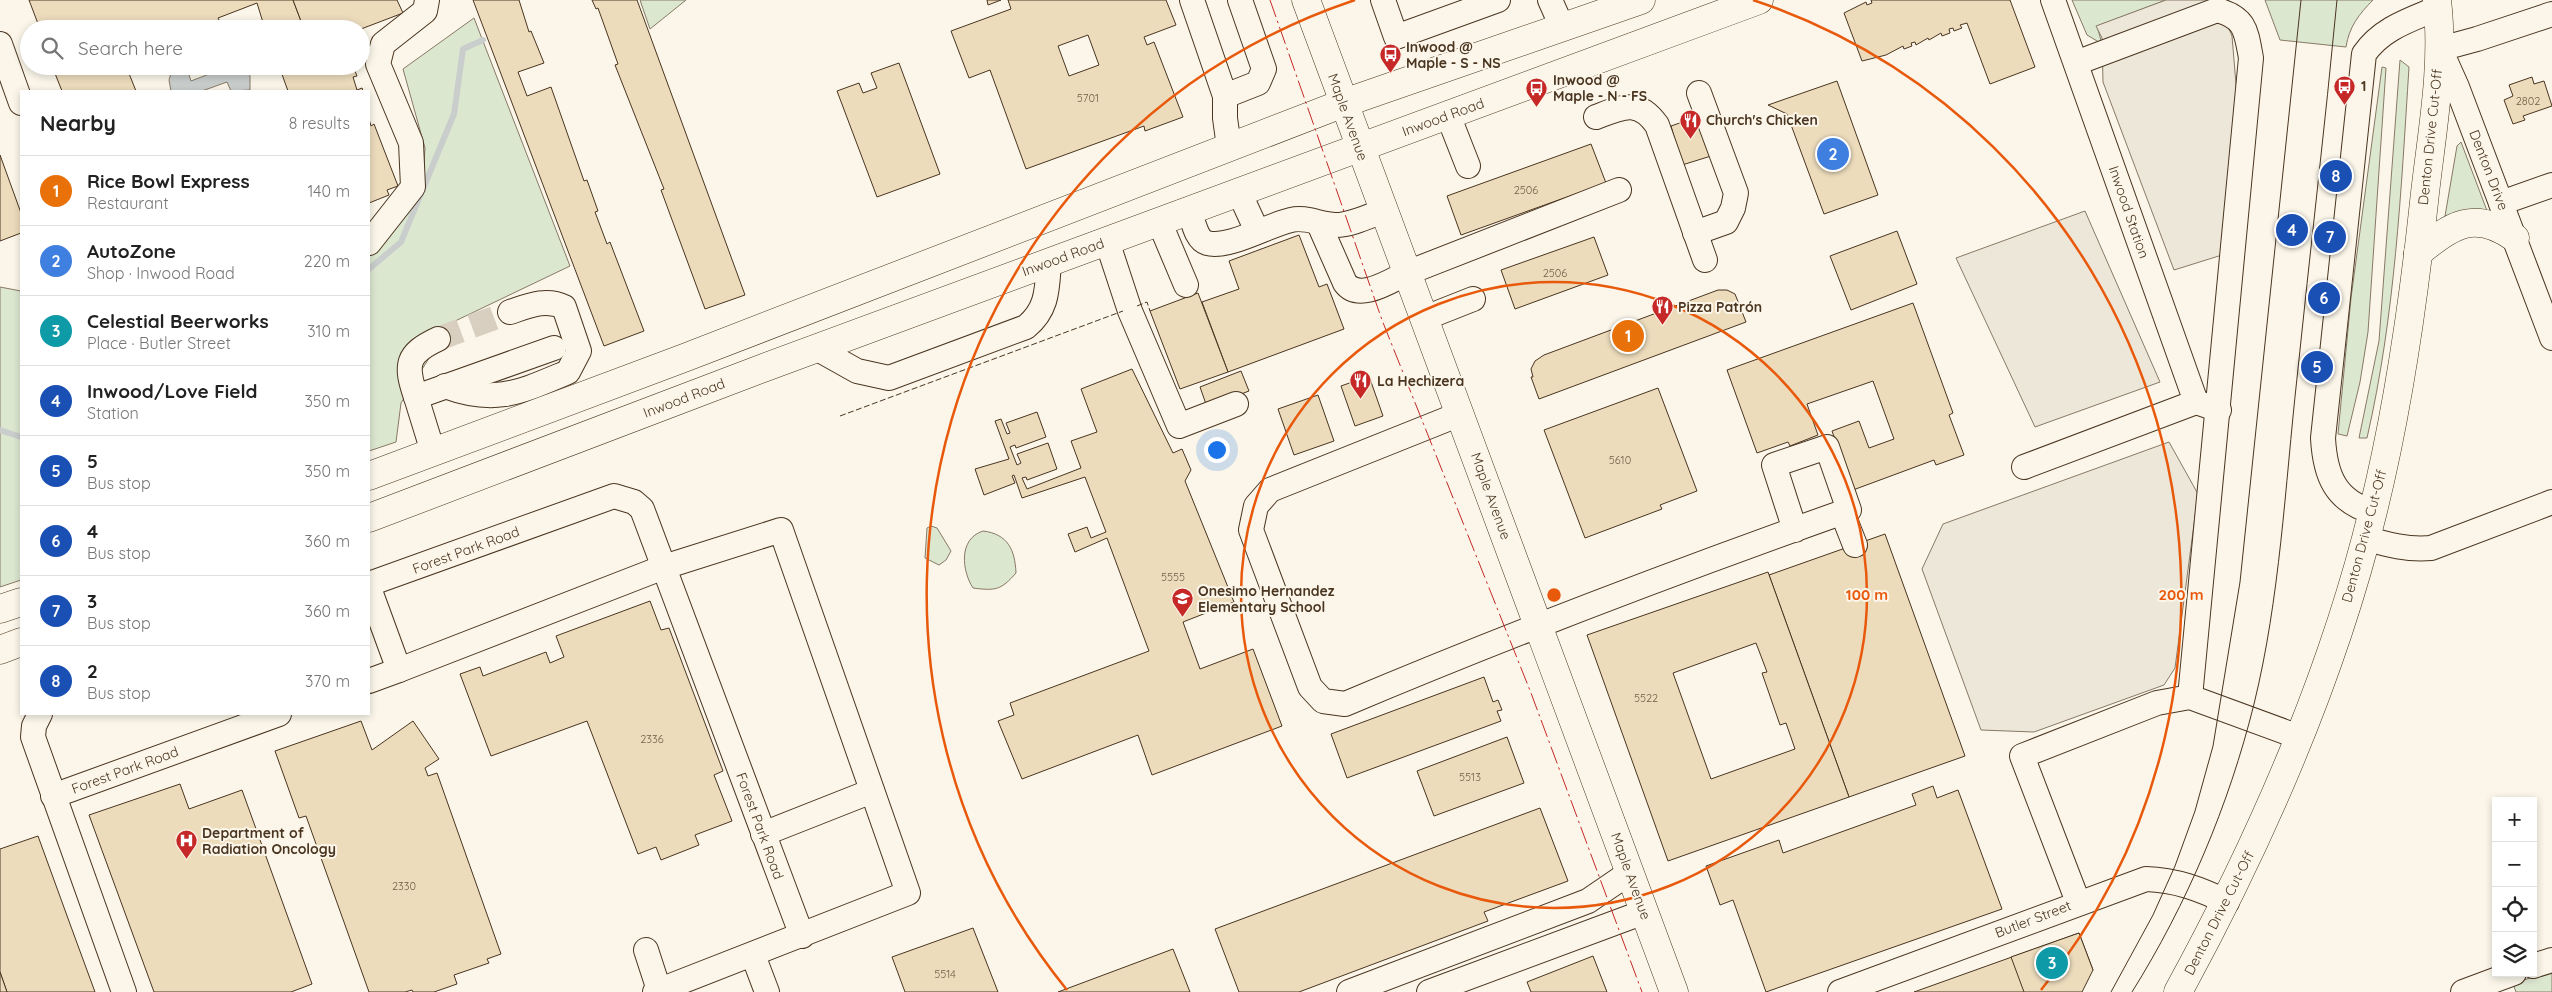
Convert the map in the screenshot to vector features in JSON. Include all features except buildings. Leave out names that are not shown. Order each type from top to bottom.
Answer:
[{"type":"main road","points":[[370,476],[744,335],[1344,103],[1642,0]]},
{"type":"main road","name":"Inwood Road","points":[[370,518],[816,348],[1759,0]]},
{"type":"main road","name":"Maple Avenue","points":[[1310,1],[1359,148],[1425,318],[1674,992]]},
{"type":"main road","name":"Denton Drive","points":[[2438,4],[2440,49]]},
{"type":"main road","points":[[1562,27],[1579,66]]},
{"type":"main road","name":"Denton Drive Cut-Off","points":[[2178,992],[2227,902],[2299,737],[2335,641],[2366,538],[2401,372],[2418,253],[2440,49]]},
{"type":"main road","points":[[1106,241],[1108,194]]},
{"type":"main road","points":[[2418,253],[2455,226],[2470,222],[2486,223],[2502,228],[2514,238]]},
{"type":"main road","points":[[744,335],[758,370]]},
{"type":"main road","points":[[0,609],[20,602]]},
{"type":"main road","points":[[0,650],[20,642]]},
{"type":"street","points":[[370,241],[413,187],[411,144],[378,64],[383,44],[425,11],[427,0]]},
{"type":"street","points":[[1192,0],[1225,96],[1225,118],[1230,147]]},
{"type":"street","points":[[1225,96],[1258,83],[1264,69],[1240,0]]},
{"type":"street","points":[[1383,0],[1396,37],[1498,0]]},
{"type":"street","points":[[1550,0],[1562,27]]},
{"type":"street","name":"Inwood Station","points":[[2053,0],[2196,402]]},
{"type":"street","points":[[2373,512],[2359,508],[2330,480],[2324,460],[2323,438],[2364,54],[2373,40],[2392,27],[2438,4]]},
{"type":"street","points":[[2076,63],[2217,10],[2232,14],[2245,27],[2251,58],[2219,410],[2190,697]]},
{"type":"street","points":[[2440,49],[2552,14]]},
{"type":"street","points":[[0,44],[20,101]]},
{"type":"street","name":"Denton Drive","points":[[2440,49],[2457,87],[2552,338]]},
{"type":"street","points":[[1695,233],[1726,222],[1733,208],[1736,193],[1699,94]]},
{"type":"street","points":[[1596,117],[1624,106],[1634,107],[1652,117],[1658,126],[1705,260]]},
{"type":"street","points":[[1448,115],[1468,166]]},
{"type":"street","points":[[2501,203],[2552,185]]},
{"type":"street","points":[[1319,224],[1349,289],[1355,292],[1376,288],[1407,273],[1619,190]]},
{"type":"street","points":[[1239,192],[1258,231]]},
{"type":"street","points":[[1190,210],[1201,239],[1206,243],[1231,241],[1297,219],[1338,226],[1383,211]]},
{"type":"street","points":[[1158,221],[1186,285]]},
{"type":"street","points":[[1106,241],[1130,311],[1179,426],[1236,404]]},
{"type":"street","points":[[816,348],[857,371],[889,378],[1026,327],[1043,308],[1047,295],[1050,262]]},
{"type":"street","points":[[1425,318],[1473,300]]},
{"type":"street","points":[[445,386],[468,395],[489,397],[528,389],[568,372],[579,352],[564,306],[556,302],[546,302],[510,312]]},
{"type":"street","points":[[433,452],[408,375],[414,353],[438,339]]},
{"type":"street","points":[[416,397],[554,348]]},
{"type":"street","points":[[2024,467],[2196,402],[2219,410]]},
{"type":"street","points":[[1460,414],[1270,490],[1256,506],[1251,530],[1310,687],[1323,701],[1345,704],[1538,624],[1850,510],[1827,447],[1774,465],[1795,530]]},
{"type":"street","name":"Forest Park Road","points":[[370,584],[614,496],[621,496],[642,508],[802,936]]},
{"type":"street","points":[[2366,538],[2395,547],[2414,550],[2431,548],[2552,502]]},
{"type":"street","points":[[1842,512],[1855,545]]},
{"type":"street","points":[[370,681],[664,567],[781,530],[908,894],[657,991],[646,950]]},
{"type":"street","points":[[370,591],[399,670]]},
{"type":"street","points":[[2078,902],[2022,756],[2157,703],[2190,697],[2299,737]]},
{"type":"street","name":"Forest Park Road","points":[[40,715],[34,726],[33,737],[53,796],[276,715]]},
{"type":"street","points":[[763,834],[872,791]]},
{"type":"street","points":[[53,796],[124,992]]},
{"type":"street","points":[[1349,992],[1588,901],[1630,873]]},
{"type":"street","name":"Butler Street","points":[[1840,992],[1879,985],[2078,902],[2146,879],[2182,883],[2202,889],[2227,902]]},
{"type":"street","points":[[1429,992],[1644,912]]},
{"type":"street","points":[[753,955],[767,992]]},
{"type":"street","points":[[2537,965],[2552,960]]},
{"type":"street","points":[[2463,992],[2504,982]]},
{"type":"green space","points":[[640,0],[686,0],[650,29]]},
{"type":"green space","points":[[2072,0],[2166,0],[2097,26],[2102,44],[2087,35]]},
{"type":"green space","points":[[2265,0],[2373,0],[2355,21],[2346,47],[2280,40]]},
{"type":"green space","points":[[474,18],[570,266],[451,323],[401,403],[396,442],[370,451],[370,249],[423,179],[425,148],[403,69]]},
{"type":"green space","points":[[2400,60],[2409,67],[2396,254],[2377,392],[2367,438],[2359,438],[2379,341]]},
{"type":"green space","points":[[2382,67],[2386,68],[2368,332],[2360,382],[2347,436],[2338,434],[2351,298]]},
{"type":"green space","points":[[2461,142],[2489,216],[2444,222],[2457,146]]},
{"type":"green space","points":[[0,287],[20,291],[20,580],[0,587]]},
{"type":"green space","points":[[931,526],[937,528],[951,551],[946,560],[939,565],[925,558],[927,528]]},
{"type":"green space","points":[[983,531],[999,536],[1009,544],[1014,557],[1016,573],[1002,586],[993,589],[973,588],[966,573],[964,556],[966,548],[969,541],[975,535]]},
{"type":"green space","points":[[2552,970],[2552,992],[2516,992],[2513,984],[2537,977]]},
{"type":"shaded area","points":[[2166,0],[2218,0],[2232,36],[2237,96],[2222,255],[2174,270],[2103,82],[2102,38],[2096,26]]},
{"type":"shaded area","points":[[170,75],[189,75],[191,81],[207,75],[250,75],[250,90],[231,90],[227,82],[205,90],[171,90],[169,80]]},
{"type":"shaded area","points":[[2085,211],[2160,382],[2035,427],[1956,258]]},
{"type":"shaded area","points":[[2169,442],[2198,494],[2175,668],[2164,685],[2034,732],[1981,730],[1922,569],[1943,524]]},
{"type":"waterway","points":[[370,268],[401,242],[454,114],[463,49],[483,40]]},
{"type":"waterway","points":[[0,430],[20,437]]},
{"type":"tunnel","points":[[438,339],[510,312]]},
{"type":"tram line","points":[[2111,992],[2153,915],[2175,866],[2195,811],[2213,746],[2240,582],[2301,0]]},
{"type":"tram line","points":[[2132,992],[2171,924],[2219,816],[2244,742],[2263,664],[2281,542],[2337,0]]},
{"type":"fence","points":[[1137,306],[1147,302],[1150,311]]},
{"type":"fence","points":[[840,416],[1123,311]]},
{"type":"power","points":[[1270,0],[1382,320],[1531,693],[1642,992]]},
{"type":"place","name":"Inwood @ Maple - S - NS","points":[[1390,74]]},
{"type":"place","name":"1","points":[[2345,105]]},
{"type":"place","name":"Inwood @ Maple - N - FS","points":[[1537,107]]},
{"type":"place","name":"Church's Chicken","points":[[1690,139]]},
{"type":"place","name":"AutoZone","points":[[1833,154]]},
{"type":"place","name":"2","points":[[2336,176]]},
{"type":"place","name":"Inwood/Love Field","points":[[2292,230]]},
{"type":"place","name":"3","points":[[2330,237]]},
{"type":"place","name":"4","points":[[2324,298]]},
{"type":"place","name":"Pizza Patrón","points":[[1662,326]]},
{"type":"place","name":"Rice Bowl Express","points":[[1628,336]]},
{"type":"place","name":"5","points":[[2317,367]]},
{"type":"place","name":"La Hechizera","points":[[1361,400]]},
{"type":"place","name":"Onesimo Hernandez Elementary School","points":[[1182,618]]},
{"type":"place","name":"Department of Radiation Oncology","points":[[186,860]]},
{"type":"place","name":"Celestial Beerworks","points":[[2052,963]]}]
